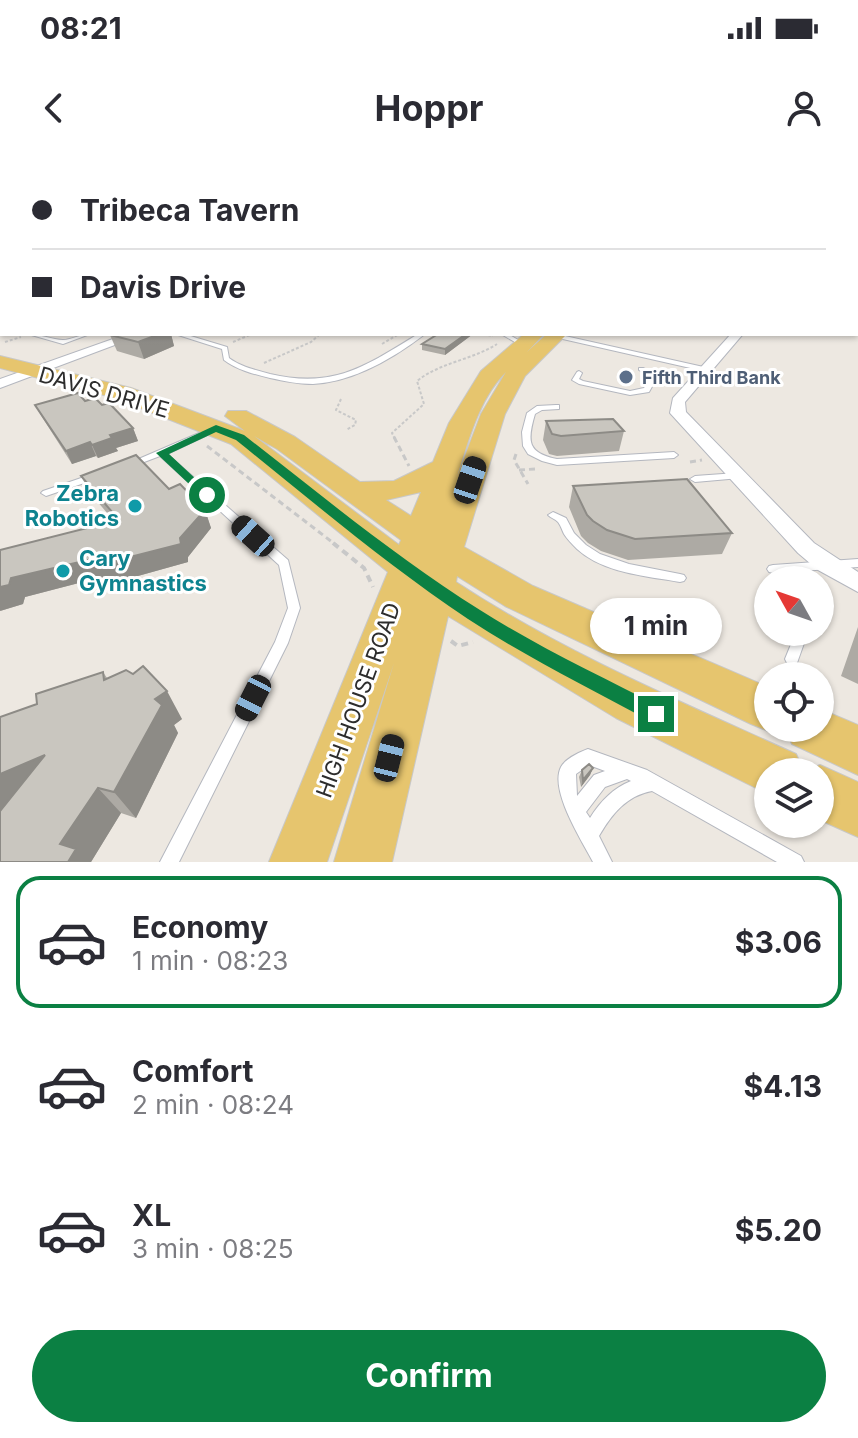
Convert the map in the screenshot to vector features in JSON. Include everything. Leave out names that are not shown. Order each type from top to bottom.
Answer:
[{"type":"main road","name":"HIGH HOUSE ROAD","points":[[363,862],[416,566],[445,467],[481,386],[536,336]]},
{"type":"main road","name":"HIGH HOUSE ROAD","points":[[298,862],[416,566],[505,391],[527,360],[536,336]]},
{"type":"main road","name":"DAVIS DRIVE","points":[[18,364],[123,393],[210,436],[240,438],[537,652],[632,703],[754,761]]},
{"type":"main road","name":"DAVIS DRIVE","points":[[18,364],[199,401],[241,418],[286,443],[351,491],[416,566],[519,596],[754,703]]},
{"type":"main road","points":[[351,491],[394,493],[414,487],[445,467]]},
{"type":"main road","points":[[834,739],[858,750]]},
{"type":"main road","points":[[834,799],[858,810]]},
{"type":"street","points":[[18,364],[104,336]]},
{"type":"street","points":[[18,364],[130,336]]},
{"type":"street","points":[[735,336],[678,401],[678,413],[806,548],[858,583]]},
{"type":"lane","points":[[33,336],[63,342],[81,336]]},
{"type":"lane","points":[[185,336],[222,347],[228,362],[305,383],[359,373],[419,336]]},
{"type":"lane","points":[[536,336],[645,355],[708,370]]},
{"type":"lane","points":[[536,336],[645,355]]},
{"type":"lane","points":[[579,373],[575,380],[581,383],[638,392],[646,390],[655,376],[645,370]]},
{"type":"lane","points":[[556,407],[540,408],[531,413],[523,438],[527,448],[543,459],[557,462],[674,455]]},
{"type":"lane","points":[[118,468],[210,436]]},
{"type":"lane","points":[[161,453],[284,563],[294,608],[281,643],[169,862]]},
{"type":"lane","points":[[46,493],[104,473]]},
{"type":"lane","points":[[695,479],[737,476]]},
{"type":"lane","points":[[553,515],[562,520],[568,536],[581,549],[628,569],[680,578]]},
{"type":"lane","points":[[805,566],[858,563]]},
{"type":"lane","points":[[792,659],[797,646]]},
{"type":"lane","points":[[603,862],[568,795],[568,770],[588,757],[653,783],[795,862]]},
{"type":"lane","points":[[576,811],[600,781],[627,771]]},
{"type":"lane","points":[[589,836],[605,809],[623,792],[636,785],[653,783]]},
{"type":"path","points":[[18,364],[28,336]]},
{"type":"path","points":[[230,343],[247,336]]},
{"type":"path","points":[[250,370],[318,336]]},
{"type":"path","points":[[410,470],[392,433],[424,404],[417,381],[434,367],[476,357],[536,336]]},
{"type":"path","points":[[341,399],[336,410],[356,420],[355,425],[346,430]]},
{"type":"path","points":[[210,436],[234,464],[364,568],[371,578],[416,566]]},
{"type":"path","points":[[518,448],[514,460],[528,484]]},
{"type":"building","points":[[114,336],[154,336],[138,342]]},
{"type":"building","points":[[435,336],[463,336],[445,349],[422,344]]},
{"type":"building","points":[[78,393],[85,401],[95,398],[102,405],[109,403],[133,428],[92,445],[90,442],[66,451],[35,405]]},
{"type":"building","points":[[613,419],[624,431],[561,436],[552,434],[546,421]]},
{"type":"building","points":[[136,455],[169,489],[180,484],[205,510],[180,538],[181,544],[91,567],[92,559],[11,578],[9,585],[0,587],[0,550],[119,520],[81,476]]},
{"type":"building","points":[[687,479],[732,533],[635,539],[607,530],[593,521],[573,486]]},
{"type":"building","points":[[143,666],[167,691],[155,699],[162,705],[114,792],[98,788],[60,844],[76,849],[68,862],[0,862],[0,811],[45,755],[0,774],[0,717],[37,704],[36,694],[103,672],[104,680],[126,670],[133,674]]},
{"type":"building","points":[[589,764],[593,768],[583,780],[582,770]]},
{"type":"place","name":"Fifth Third Bank","points":[[626,377]]},
{"type":"place","name":"Zebra Robotics","points":[[135,506]]},
{"type":"place","name":"Cary Gymnastics","points":[[63,571]]},
{"type":"route","points":[[207,495],[161,453],[216,428],[240,438],[406,569],[474,614],[524,645],[656,714]]}]
